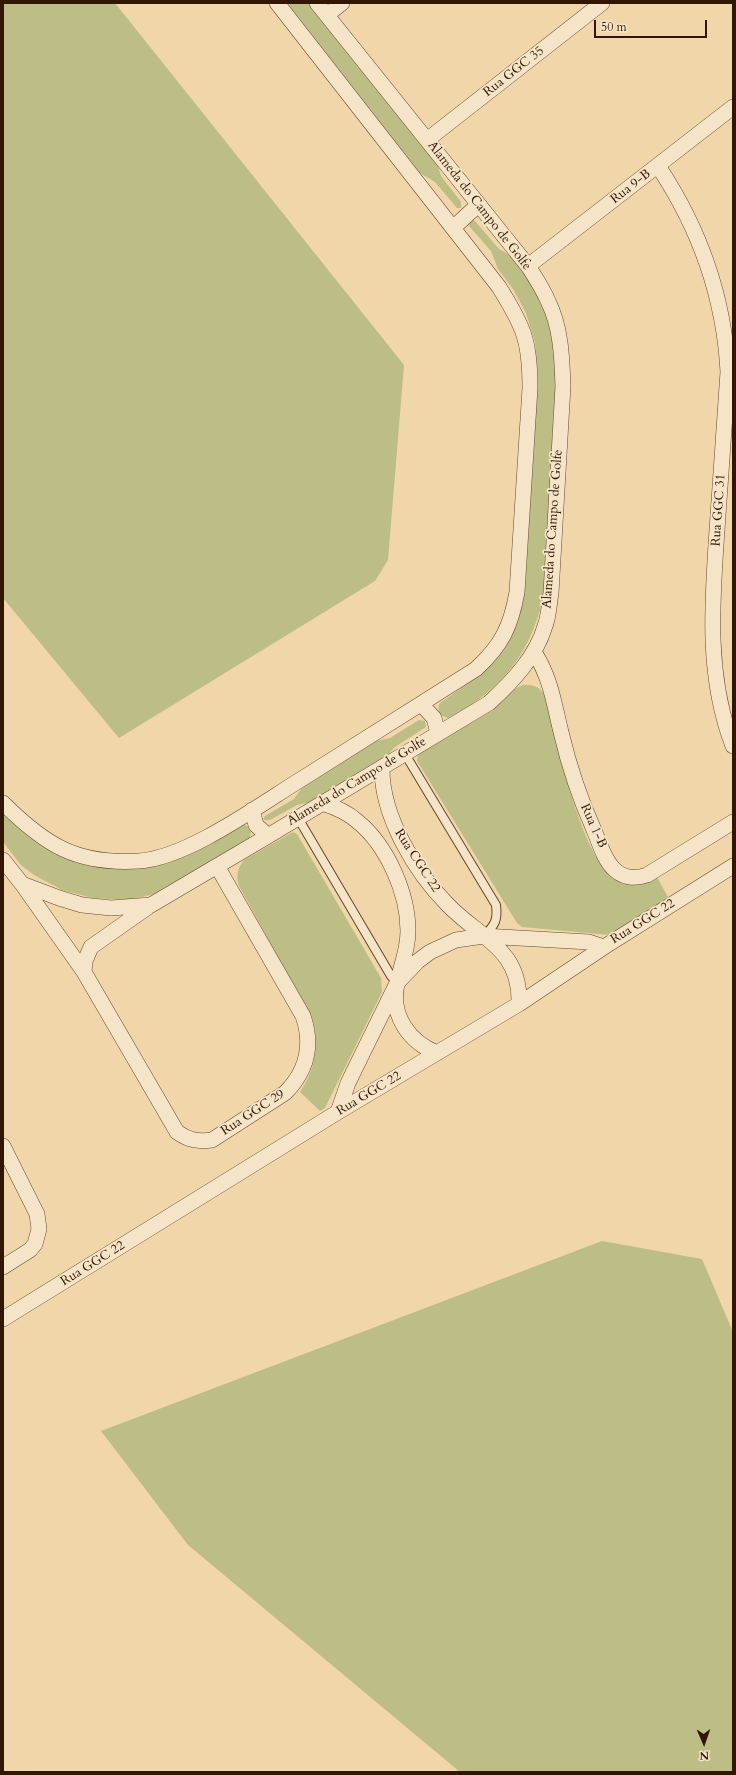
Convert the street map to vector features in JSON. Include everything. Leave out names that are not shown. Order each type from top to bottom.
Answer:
[{"type":"street","points":[[3,803],[20,820],[59,849],[81,856],[108,861],[140,861],[166,855],[200,841],[252,810],[476,669],[491,655],[501,640],[513,616],[518,592],[530,388],[530,359],[525,334],[515,312],[499,287],[276,3]]},
{"type":"street","name":"Alameda do Campo de Golfe","points":[[22,884],[82,905],[111,908],[151,905],[382,769],[438,733],[489,703],[508,685],[534,652],[545,626],[551,593],[562,379],[562,354],[557,326],[548,301],[528,266],[317,3]]},
{"type":"street","points":[[327,15],[342,3]]},
{"type":"street","name":"Rua GGC 35","points":[[427,140],[602,3]]},
{"type":"street","name":"Rua 9-B","points":[[528,266],[733,107]]},
{"type":"street","name":"Rua GGC 31","points":[[658,166],[682,205],[704,252],[719,300],[727,348],[728,372],[712,639],[716,684],[722,711],[733,746]]},
{"type":"street","points":[[452,228],[478,205]]},
{"type":"street","name":"Rua 1-B","points":[[534,652],[549,680],[566,753],[579,796],[599,842],[612,867],[617,871],[635,878],[647,875],[733,822]]},
{"type":"street","points":[[420,704],[434,718],[438,733]]},
{"type":"street","name":"Rua CGC 22","points":[[382,769],[383,793],[391,820],[426,880],[455,912],[484,936]]},
{"type":"street","name":"Rua CGC 22","points":[[322,803],[346,813],[366,829],[382,849],[400,884],[405,900],[408,931],[403,966],[397,983],[348,1083],[338,1112]]},
{"type":"street","points":[[252,810],[256,825],[268,836]]},
{"type":"street","points":[[3,860],[22,884]]},
{"type":"street","name":"Rua GGC 29","points":[[22,884],[84,972],[177,1132],[184,1137],[199,1141],[212,1140],[285,1093],[298,1077],[305,1063],[308,1047],[306,1026],[303,1016],[217,866]]},
{"type":"street","name":"Rua GGC 22","points":[[3,1319],[338,1112],[519,1004],[604,947],[733,866]]},
{"type":"street","points":[[84,972],[85,961],[91,947],[151,905]]},
{"type":"street","points":[[484,936],[500,948],[512,964],[518,984],[519,1004]]},
{"type":"street","name":"Rua CGC 22","points":[[397,983],[418,961],[430,952],[456,940],[484,936],[589,942],[604,947]]},
{"type":"street","points":[[397,983],[396,1003],[401,1023],[406,1031],[420,1045],[437,1053]]},
{"type":"street","points":[[3,1146],[37,1214],[39,1229],[35,1244],[30,1250],[3,1267]]},
{"type":"lane","points":[[405,754],[496,905],[498,916],[494,926],[484,936]]},
{"type":"lane","points":[[298,818],[391,976],[397,983]]},
{"type":"green space","points":[[3,3],[115,3],[404,365],[388,560],[375,581],[119,738],[3,598]]},
{"type":"green space","points":[[287,3],[311,3],[437,163],[441,176],[461,202],[461,208],[457,208],[435,182],[420,173]]},
{"type":"green space","points":[[470,220],[475,221],[499,249],[513,257],[525,273],[548,315],[557,365],[545,588],[540,610],[533,631],[513,666],[485,695],[468,707],[448,718],[440,713],[438,708],[440,703],[473,680],[498,656],[516,627],[521,608],[525,587],[538,375],[535,342],[526,313],[513,289],[498,269],[491,251],[469,226]]},
{"type":"green space","points":[[523,685],[537,687],[546,697],[573,799],[594,853],[607,872],[621,882],[639,882],[657,877],[669,899],[610,935],[522,927],[517,923],[417,761],[418,754],[493,710],[512,690]]},
{"type":"green space","points":[[419,720],[425,721],[426,727],[395,747],[387,756],[312,802],[297,805],[270,820],[263,820],[265,816],[294,799],[302,788],[376,741],[390,738]]},
{"type":"green space","points":[[3,811],[23,832],[50,851],[65,858],[116,869],[241,824],[248,826],[251,833],[249,839],[160,893],[127,900],[93,898],[62,890],[34,875],[21,865],[3,842]]},
{"type":"green space","points":[[293,832],[297,834],[381,978],[382,992],[325,1108],[320,1111],[300,1092],[309,1075],[314,1058],[316,1040],[313,1021],[239,886],[238,879],[240,866],[244,860]]},
{"type":"green space","points":[[602,1241],[702,1259],[733,1332],[733,1772],[460,1772],[188,1545],[101,1431]]}]
